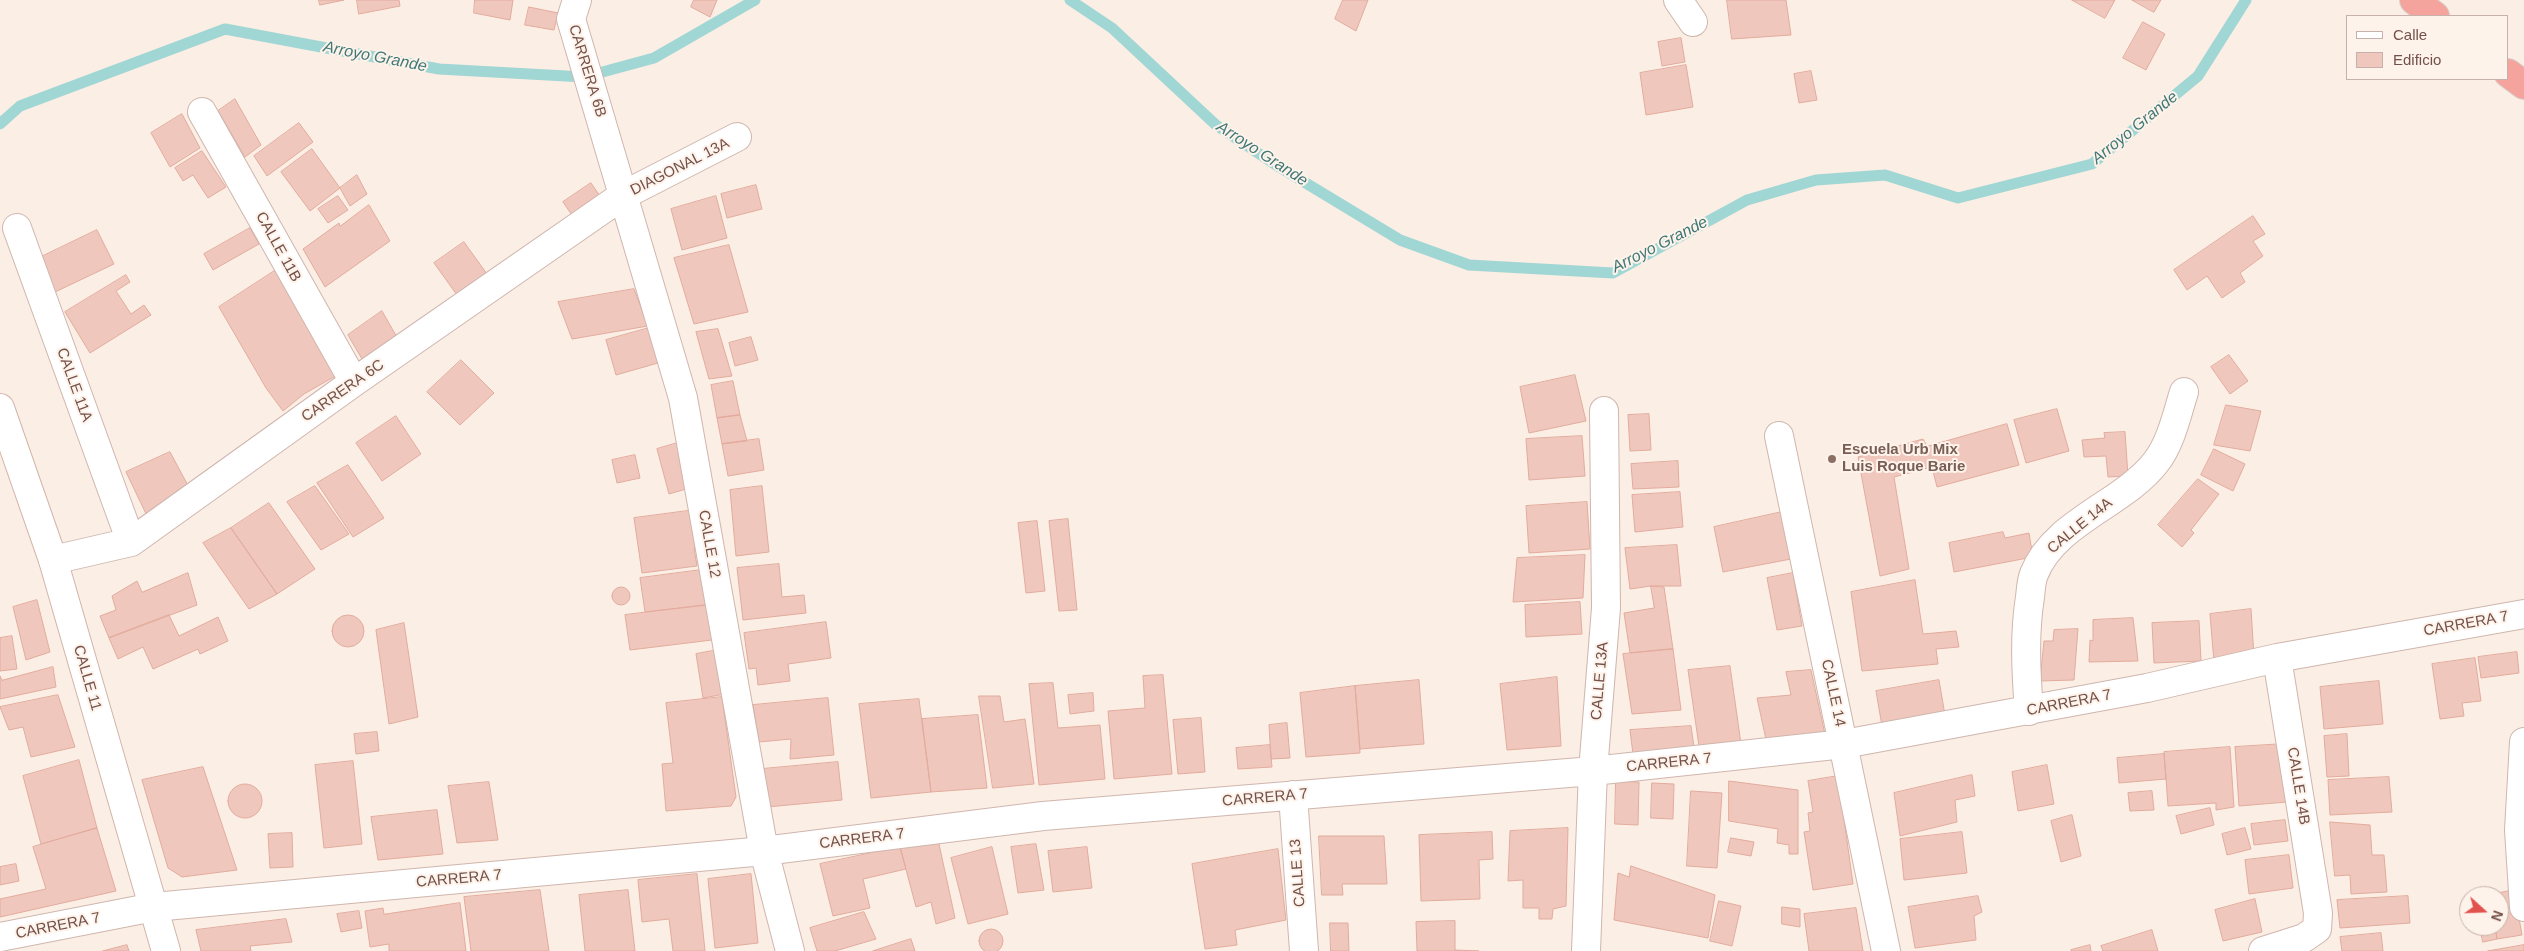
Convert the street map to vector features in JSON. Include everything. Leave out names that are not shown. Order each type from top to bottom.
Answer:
[{"type":"highway","points":[[2414,0],[2434,15]]},
{"type":"highway","points":[[2509,74],[2524,85]]},
{"type":"street","points":[[1678,0],[1693,22]]},
{"type":"street","name":"CARRERA 6B","points":[[574,9],[608,143]]},
{"type":"street","name":"CALLE 11B","points":[[202,112],[354,382]]},
{"type":"street","name":"DIAGONAL 13A","points":[[622,196],[737,137]]},
{"type":"street","name":"CALLE 12","points":[[608,143],[622,196],[683,398],[764,851],[790,951]]},
{"type":"street","name":"CARRERA 6C","points":[[53,560],[131,542],[354,382],[622,196]]},
{"type":"street","name":"CALLE 11A","points":[[17,228],[131,542]]},
{"type":"street","name":"CALLE 14A","points":[[2029,711],[2025,658],[2027,613],[2034,575],[2045,555],[2062,538],[2092,513],[2142,478],[2157,462],[2172,428],[2184,392]]},
{"type":"street","name":"CALLE 11","points":[[0,408],[53,560],[166,951]]},
{"type":"street","name":"CALLE 13A","points":[[1586,951],[1592,771],[1606,608],[1604,411]]},
{"type":"street","name":"CALLE 14","points":[[1779,436],[1886,951]]},
{"type":"street","name":"CARRERA 7","points":[[0,937],[154,907],[764,851],[1043,816],[1592,771],[1844,744],[2147,688],[2277,658],[2524,614]]},
{"type":"street","name":"CALLE 14B","points":[[2263,951],[2304,938],[2317,929],[2318,913],[2277,658]]},
{"type":"street","points":[[2524,742],[2519,830],[2524,907]]},
{"type":"street","name":"CALLE 13","points":[[1293,796],[1304,951]]},
{"type":"building","points":[[319,0],[344,0],[320,5]]},
{"type":"building","points":[[357,0],[399,0],[400,6],[359,14]]},
{"type":"building","points":[[475,0],[513,0],[510,20],[474,13]]},
{"type":"building","points":[[694,0],[717,0],[710,17],[691,7]]},
{"type":"building","points":[[1343,0],[1368,0],[1356,31],[1335,19]]},
{"type":"building","points":[[1727,0],[1786,0],[1791,35],[1732,39]]},
{"type":"building","points":[[2072,0],[2115,0],[2105,18]]},
{"type":"building","points":[[2132,0],[2161,0],[2154,12]]},
{"type":"building","points":[[529,7],[558,13],[554,30],[525,25]]},
{"type":"building","points":[[2143,22],[2165,34],[2146,70],[2123,58]]},
{"type":"building","points":[[1681,38],[1685,62],[1662,66],[1658,42]]},
{"type":"building","points":[[1686,65],[1693,107],[1646,115],[1640,73]]},
{"type":"building","points":[[1811,71],[1817,100],[1799,103],[1794,74]]},
{"type":"building","points":[[235,99],[261,145],[245,157],[218,111]]},
{"type":"building","points":[[182,114],[200,148],[170,167],[151,133]]},
{"type":"building","points":[[299,123],[313,142],[267,176],[254,156]]},
{"type":"building","points":[[312,149],[340,188],[310,211],[281,172]]},
{"type":"building","points":[[202,151],[226,187],[208,198],[193,175],[183,181],[175,168]]},
{"type":"building","points":[[357,175],[367,194],[350,206],[340,188]]},
{"type":"building","points":[[591,183],[604,202],[576,221],[563,202]]},
{"type":"building","points":[[756,185],[762,209],[727,218],[721,194]]},
{"type":"building","points":[[338,196],[348,210],[328,223],[318,209]]},
{"type":"building","points":[[716,196],[727,238],[682,250],[671,209]]},
{"type":"building","points":[[369,205],[390,241],[325,287],[303,249],[339,223],[340,226]]},
{"type":"building","points":[[2253,216],[2265,234],[2253,241],[2263,256],[2240,273],[2245,282],[2222,298],[2207,276],[2187,290],[2174,270]]},
{"type":"building","points":[[250,228],[259,244],[213,270],[204,254]]},
{"type":"building","points":[[97,230],[114,264],[55,292],[39,258]]},
{"type":"building","points":[[464,242],[492,281],[462,302],[434,263]]},
{"type":"building","points":[[729,245],[748,312],[694,324],[674,258]]},
{"type":"building","points":[[276,270],[339,374],[304,394],[283,411],[266,388],[219,307]]},
{"type":"building","points":[[126,275],[130,282],[116,291],[131,314],[144,305],[151,315],[90,353],[65,312]]},
{"type":"building","points":[[634,289],[648,326],[572,339],[558,302]]},
{"type":"building","points":[[382,311],[402,346],[369,371],[348,335]]},
{"type":"building","points":[[649,328],[658,363],[616,375],[606,340]]},
{"type":"building","points":[[718,329],[732,376],[709,379],[696,332]]},
{"type":"building","points":[[751,337],[758,360],[735,366],[729,343]]},
{"type":"building","points":[[2229,355],[2248,381],[2230,394],[2211,367]]},
{"type":"building","points":[[461,360],[494,393],[460,425],[427,392]]},
{"type":"building","points":[[1575,375],[1586,421],[1529,433],[1520,387]]},
{"type":"building","points":[[733,381],[740,415],[717,418],[711,385]]},
{"type":"building","points":[[2226,405],[2261,411],[2250,451],[2214,445]]},
{"type":"building","points":[[2057,409],[2069,451],[2026,463],[2014,420]]},
{"type":"building","points":[[1649,414],[1651,450],[1630,451],[1628,415]]},
{"type":"building","points":[[740,415],[747,441],[722,444],[717,418]]},
{"type":"building","points":[[396,416],[421,454],[382,481],[356,443]]},
{"type":"building","points":[[2007,424],[2019,465],[1937,487],[1932,467],[1894,477],[1909,569],[1880,576],[1858,457],[1923,439],[1927,446]]},
{"type":"building","points":[[2125,432],[2128,476],[2108,477],[2106,456],[2084,457],[2082,440],[2105,438],[2104,433]]},
{"type":"building","points":[[1582,436],[1585,476],[1529,480],[1526,439]]},
{"type":"building","points":[[759,439],[764,470],[728,476],[722,444]]},
{"type":"building","points":[[681,442],[693,487],[669,494],[657,449]]},
{"type":"building","points":[[2214,449],[2245,464],[2233,491],[2201,475]]},
{"type":"building","points":[[170,452],[192,493],[149,520],[126,472]]},
{"type":"building","points":[[635,455],[640,478],[617,483],[612,460]]},
{"type":"building","points":[[1678,461],[1679,487],[1633,489],[1631,464]]},
{"type":"building","points":[[348,465],[384,518],[353,537],[317,483]]},
{"type":"building","points":[[2198,479],[2219,494],[2191,530],[2194,533],[2182,547],[2158,525]]},
{"type":"building","points":[[315,486],[349,534],[321,550],[287,502]]},
{"type":"building","points":[[762,486],[769,552],[736,556],[730,490]]},
{"type":"building","points":[[1680,492],[1683,527],[1635,532],[1632,495]]},
{"type":"building","points":[[1587,502],[1590,549],[1529,553],[1526,506]]},
{"type":"building","points":[[269,503],[315,569],[277,594],[231,528]]},
{"type":"building","points":[[695,510],[700,547],[694,548],[697,566],[642,573],[634,518]]},
{"type":"building","points":[[1782,512],[1791,559],[1723,572],[1714,527]]},
{"type":"building","points":[[1068,519],[1077,610],[1059,611],[1049,521]]},
{"type":"building","points":[[1037,521],[1045,591],[1026,593],[1018,523]]},
{"type":"building","points":[[231,528],[277,594],[249,609],[203,543]]},
{"type":"building","points":[[2003,532],[2005,538],[2029,533],[2033,557],[1954,572],[1949,543]]},
{"type":"building","points":[[1677,545],[1681,586],[1651,586],[1630,589],[1625,548]]},
{"type":"building","points":[[1585,555],[1583,598],[1513,602],[1517,558]]},
{"type":"building","points":[[779,564],[782,597],[804,595],[806,613],[743,620],[737,568]]},
{"type":"building","points":[[701,570],[707,605],[645,612],[640,578]]},
{"type":"building","points":[[188,573],[197,605],[109,638],[100,616],[116,610],[112,596],[137,581],[142,592]]},
{"type":"building","points":[[1793,573],[1802,626],[1777,630],[1767,578]]},
{"type":"building","points":[[1915,580],[1923,634],[1956,631],[1959,647],[1936,649],[1938,664],[1862,671],[1851,592]]},
{"type":"building","points":[[1651,586],[1664,587],[1673,649],[1630,653],[1624,613],[1654,608]]},
{"type":"building","points":[[621,587],[627,590],[630,596],[627,602],[621,605],[615,602],[612,596],[615,590]]},
{"type":"building","points":[[37,600],[50,652],[26,660],[13,607]]},
{"type":"building","points":[[1580,602],[1582,634],[1526,637],[1525,605]]},
{"type":"building","points":[[707,605],[712,640],[630,650],[625,615]]},
{"type":"building","points":[[2251,609],[2254,657],[2214,662],[2210,614]]},
{"type":"building","points":[[169,615],[179,636],[218,617],[228,641],[200,654],[198,649],[153,669],[143,647],[118,659],[109,638]]},
{"type":"building","points":[[348,615],[354,616],[359,620],[363,625],[363,637],[359,642],[354,646],[348,647],[342,646],[337,642],[333,637],[332,631],[333,625],[337,620],[342,616]]},
{"type":"building","points":[[2133,618],[2138,661],[2089,662],[2090,640],[2093,641],[2093,620]]},
{"type":"building","points":[[2199,621],[2201,661],[2154,663],[2152,623]]},
{"type":"building","points":[[826,622],[831,658],[788,664],[790,681],[758,685],[756,668],[749,669],[744,633]]},
{"type":"building","points":[[404,623],[418,717],[389,724],[376,630]]},
{"type":"building","points":[[2078,629],[2074,680],[2040,681],[2044,641],[2053,641],[2054,630]]},
{"type":"building","points":[[12,636],[17,669],[0,671],[0,638]]},
{"type":"building","points":[[1673,649],[1681,710],[1632,714],[1623,654]]},
{"type":"building","points":[[718,650],[725,694],[703,698],[696,654]]},
{"type":"building","points":[[2517,652],[2519,673],[2481,678],[2478,657]]},
{"type":"building","points":[[2475,658],[2481,701],[2462,703],[2464,716],[2440,719],[2432,664]]},
{"type":"building","points":[[1730,666],[1741,744],[1699,746],[1688,670]]},
{"type":"building","points":[[53,667],[56,687],[0,699],[0,676],[2,680]]},
{"type":"building","points":[[1811,670],[1826,739],[1767,744],[1757,698],[1791,695],[1786,672]]},
{"type":"building","points":[[1163,675],[1172,774],[1114,779],[1108,711],[1145,708],[1143,676]]},
{"type":"building","points":[[1557,677],[1561,746],[1507,750],[1500,684]]},
{"type":"building","points":[[1419,680],[1424,744],[1360,749],[1355,686]]},
{"type":"building","points":[[1939,680],[1946,721],[1883,732],[1876,691]]},
{"type":"building","points":[[2379,681],[2383,724],[2324,729],[2320,687]]},
{"type":"building","points":[[1053,683],[1058,728],[1100,725],[1105,779],[1039,785],[1029,684]]},
{"type":"building","points":[[1355,686],[1360,753],[1306,757],[1300,693]]},
{"type":"building","points":[[1093,693],[1094,711],[1070,714],[1068,695]]},
{"type":"building","points":[[58,695],[75,747],[31,757],[23,727],[9,730],[0,707]]},
{"type":"building","points":[[979,696],[1000,696],[1004,722],[1025,719],[1034,784],[993,788]]},
{"type":"building","points":[[722,697],[736,797],[731,806],[666,811],[662,764],[673,763],[666,703]]},
{"type":"building","points":[[828,698],[834,755],[790,759],[791,739],[759,742],[753,705]]},
{"type":"building","points":[[919,699],[931,792],[871,798],[859,704]]},
{"type":"building","points":[[978,715],[987,788],[931,792],[922,719]]},
{"type":"building","points":[[1201,718],[1205,772],[1178,774],[1173,720]]},
{"type":"building","points":[[1287,723],[1290,758],[1271,759],[1269,725]]},
{"type":"building","points":[[1691,726],[1694,747],[1633,754],[1630,730]]},
{"type":"building","points":[[377,732],[379,751],[356,754],[354,734]]},
{"type":"building","points":[[2347,734],[2349,776],[2327,777],[2324,736]]},
{"type":"building","points":[[2284,744],[2287,802],[2239,806],[2235,747]]},
{"type":"building","points":[[1270,745],[1272,767],[1238,769],[1236,748]]},
{"type":"building","points":[[2230,747],[2234,807],[2216,810],[2216,803],[2168,806],[2164,752]]},
{"type":"building","points":[[2164,754],[2166,779],[2119,783],[2117,758]]},
{"type":"building","points":[[79,760],[97,828],[41,844],[23,776]]},
{"type":"building","points":[[353,761],[362,844],[324,848],[315,765]]},
{"type":"building","points":[[838,762],[842,800],[767,807],[762,769]]},
{"type":"building","points":[[2047,765],[2054,804],[2018,811],[2012,772]]},
{"type":"building","points":[[203,767],[237,870],[182,877],[168,868],[142,780]]},
{"type":"building","points":[[1972,775],[1975,796],[1955,800],[1957,822],[1900,836],[1894,793]]},
{"type":"building","points":[[1838,776],[1853,884],[1813,890],[1804,832],[1810,831],[1808,813],[1813,812],[1808,781]]},
{"type":"building","points":[[2389,777],[2392,812],[2330,815],[2328,780]]},
{"type":"building","points":[[1616,781],[1639,782],[1638,825],[1615,824]]},
{"type":"building","points":[[1729,781],[1798,790],[1798,854],[1789,854],[1789,845],[1777,843],[1778,829],[1729,821]]},
{"type":"building","points":[[489,782],[498,840],[457,843],[448,786]]},
{"type":"building","points":[[1652,783],[1674,784],[1673,819],[1651,818]]},
{"type":"building","points":[[245,784],[257,789],[262,801],[257,813],[245,818],[233,813],[228,801],[233,789]]},
{"type":"building","points":[[1691,791],[1722,793],[1717,868],[1687,866]]},
{"type":"building","points":[[2152,791],[2154,810],[2130,811],[2128,793]]},
{"type":"building","points":[[2210,808],[2214,825],[2181,834],[2176,816]]},
{"type":"building","points":[[437,810],[443,854],[378,860],[371,817]]},
{"type":"building","points":[[2072,815],[2081,856],[2061,862],[2051,821]]},
{"type":"building","points":[[2285,820],[2288,841],[2254,845],[2251,824]]},
{"type":"building","points":[[2330,822],[2370,825],[2372,855],[2384,855],[2387,892],[2351,894],[2350,875],[2335,876]]},
{"type":"building","points":[[97,828],[116,891],[0,917],[0,899],[46,889],[33,847]]},
{"type":"building","points":[[1568,828],[1566,906],[1553,909],[1552,919],[1539,919],[1539,908],[1523,908],[1523,880],[1508,881],[1510,831]]},
{"type":"building","points":[[2245,828],[2251,849],[2227,855],[2222,834]]},
{"type":"building","points":[[1492,832],[1493,859],[1479,860],[1480,899],[1421,901],[1419,835]]},
{"type":"building","points":[[1962,832],[1967,873],[1904,880],[1900,839]]},
{"type":"building","points":[[292,833],[293,867],[270,868],[268,834]]},
{"type":"building","points":[[1319,836],[1384,836],[1387,884],[1342,884],[1343,895],[1322,895]]},
{"type":"building","points":[[1731,838],[1754,842],[1751,856],[1728,852]]},
{"type":"building","points":[[939,844],[955,918],[936,924],[931,902],[916,907],[900,847]]},
{"type":"building","points":[[1036,844],[1044,890],[1018,893],[1011,847]]},
{"type":"building","points":[[900,847],[906,869],[863,879],[870,908],[833,916],[820,864]]},
{"type":"building","points":[[992,847],[1008,914],[968,924],[951,858]]},
{"type":"building","points":[[1087,847],[1092,888],[1053,892],[1048,851]]},
{"type":"building","points":[[1278,849],[1286,920],[1235,930],[1237,945],[1205,949],[1192,864]]},
{"type":"building","points":[[2289,855],[2293,888],[2249,894],[2245,860]]},
{"type":"building","points":[[16,864],[19,881],[0,885],[0,867]]},
{"type":"building","points":[[1631,866],[1715,895],[1708,938],[1614,920],[1618,873],[1629,877]]},
{"type":"building","points":[[697,874],[705,951],[673,951],[669,919],[642,922],[638,880]]},
{"type":"building","points":[[751,874],[758,943],[715,948],[708,879]]},
{"type":"building","points":[[540,890],[549,951],[471,951],[464,897]]},
{"type":"building","points":[[628,890],[635,951],[585,951],[579,895]]},
{"type":"building","points":[[2514,890],[2522,935],[2497,939],[2497,936],[2509,936],[2509,891]]},
{"type":"building","points":[[1978,896],[1982,912],[1974,916],[1976,940],[1915,948],[1908,907]]},
{"type":"building","points":[[2408,896],[2410,923],[2340,928],[2337,900]]},
{"type":"building","points":[[2255,899],[2262,932],[2223,941],[2215,910]]},
{"type":"building","points":[[1719,901],[1741,906],[1732,946],[1710,941]]},
{"type":"building","points":[[460,903],[466,951],[389,951],[389,944],[370,947],[365,911],[383,908],[384,914]]},
{"type":"building","points":[[1782,907],[1800,909],[1800,927],[1782,924]]},
{"type":"building","points":[[1856,908],[1863,951],[1809,951],[1804,914]]},
{"type":"building","points":[[359,911],[362,928],[341,932],[337,914]]},
{"type":"building","points":[[864,912],[876,939],[835,951],[817,951],[810,928]]},
{"type":"building","points":[[286,919],[292,942],[250,946],[251,951],[201,951],[196,930]]},
{"type":"building","points":[[1455,921],[1455,950],[1479,951],[1417,951],[1416,922]]},
{"type":"building","points":[[1330,923],[1348,923],[1349,951],[1331,951]]},
{"type":"building","points":[[987,930],[995,930],[1002,937],[1002,945],[995,952],[987,952],[980,945],[980,937]]},
{"type":"building","points":[[2152,930],[2158,951],[2103,951],[2101,946]]},
{"type":"building","points":[[2381,933],[2383,951],[2342,951],[2340,937]]},
{"type":"building","points":[[2482,936],[2497,936],[2497,939],[2483,942]]},
{"type":"building","points":[[911,939],[915,951],[873,951]]},
{"type":"building","points":[[127,945],[129,951],[103,951]]},
{"type":"building","points":[[2090,945],[2091,951],[2071,950]]},
{"type":"building","points":[[2524,945],[2524,951],[2488,951]]},
{"type":"waterway","name":"Arroyo Grande","points":[[0,124],[20,106],[225,29],[439,69],[584,77],[654,58],[755,0]]},
{"type":"waterway","name":"Arroyo Grande","points":[[1070,0],[1112,28],[1216,125],[1276,165],[1400,240],[1469,265],[1613,273],[1747,200],[1816,180],[1885,175],[1958,198],[2092,164],[2198,76],[2246,0]]},
{"type":"place","name":"Escuela Urb Mix Luis Roque Barie","points":[[1832,459]]}]
